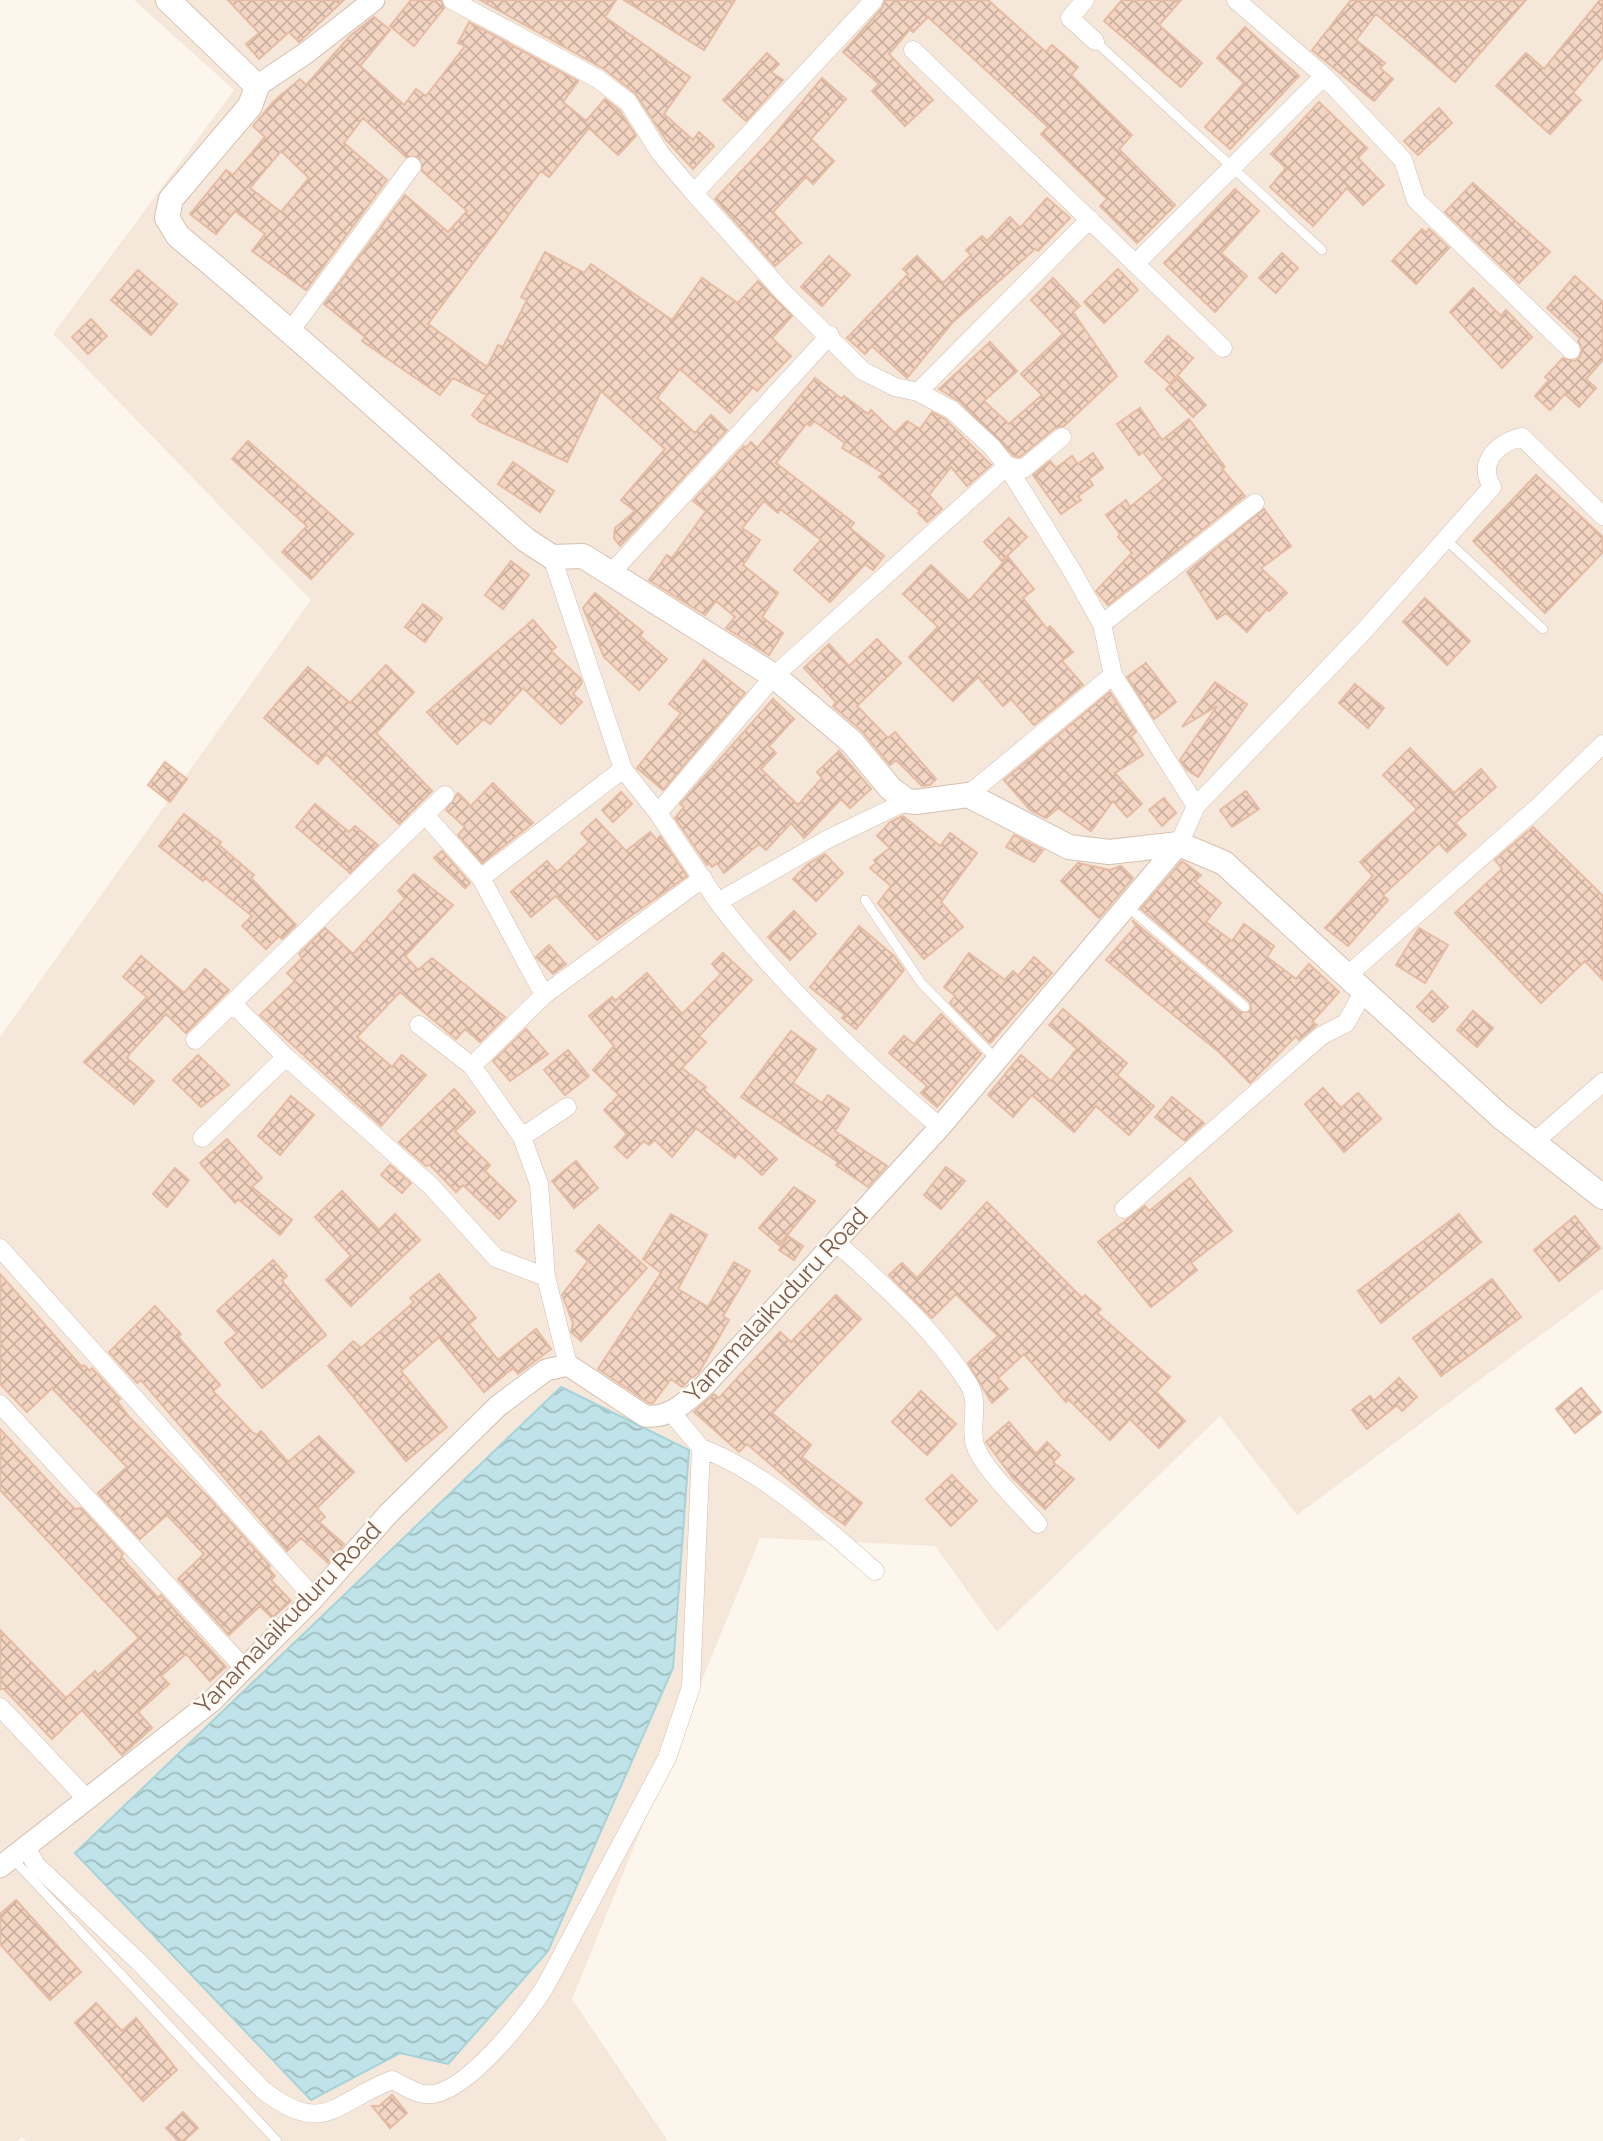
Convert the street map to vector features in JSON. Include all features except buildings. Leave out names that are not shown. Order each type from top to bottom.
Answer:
[{"type":"main road","points":[[168,0],[257,86],[250,106],[179,186],[171,199],[167,218],[178,236],[291,330],[322,363],[526,540],[552,557],[583,556],[774,676],[852,741],[890,788],[907,801],[916,803],[968,795],[1069,847],[1109,852],[1179,844],[1224,863],[1533,1143],[1603,1197]]},
{"type":"street","points":[[257,86],[306,53],[374,0]]},
{"type":"street","points":[[452,0],[598,79],[628,102],[660,153],[694,193],[783,292],[830,335],[852,361],[873,378],[918,392],[951,410],[1007,466],[1102,624],[1113,675],[1196,806]]},
{"type":"street","points":[[694,193],[874,0]]},
{"type":"street","points":[[1085,0],[1070,18],[1095,41]]},
{"type":"street","points":[[1236,0],[1324,76],[1403,160],[1416,200],[1571,350]]},
{"type":"street","points":[[913,50],[1223,348]]},
{"type":"street","points":[[1135,264],[1324,76]]},
{"type":"street","points":[[291,330],[412,166]]},
{"type":"street","points":[[918,392],[1090,219]]},
{"type":"street","points":[[611,573],[830,335]]},
{"type":"street","points":[[1007,466],[1023,469],[1062,437]]},
{"type":"street","points":[[1179,844],[1196,806],[1363,632],[1492,487],[1486,477],[1486,464],[1495,450],[1506,441],[1522,437],[1603,516]]},
{"type":"street","points":[[658,813],[774,676],[1007,466]]},
{"type":"street","points":[[1102,624],[1255,503]]},
{"type":"street","points":[[552,557],[623,769],[658,813],[718,902],[761,958],[880,1076],[940,1127]]},
{"type":"street","points":[[968,795],[1113,675]]},
{"type":"street","points":[[1125,1209],[1321,1036],[1346,1023],[1356,983],[1603,744]]},
{"type":"street","points":[[481,878],[623,769]]},
{"type":"street","points":[[195,1040],[234,1005],[445,795]]},
{"type":"street","points":[[718,902],[828,839],[907,801]]},
{"type":"street","points":[[426,816],[481,878],[544,995]]},
{"type":"street","name":"Yanamalaikuduru Road","points":[[12,1857],[211,1702],[314,1598],[389,1513],[498,1406],[546,1370],[568,1365],[645,1416],[659,1418],[671,1412],[705,1385],[940,1127],[1179,844]]},
{"type":"street","points":[[471,1066],[544,995],[703,877]]},
{"type":"street","points":[[234,1005],[286,1056],[431,1186],[496,1258],[546,1276]]},
{"type":"street","points":[[419,1025],[471,1066],[522,1137],[539,1184],[546,1276],[568,1365]]},
{"type":"street","points":[[202,1138],[286,1056]]},
{"type":"street","points":[[1533,1143],[1603,1082]]},
{"type":"street","points":[[522,1137],[567,1107]]},
{"type":"street","points":[[837,1242],[899,1300],[939,1344],[967,1382],[975,1397],[973,1426],[979,1454],[1038,1524]]},
{"type":"street","points":[[0,1248],[314,1598]]},
{"type":"street","points":[[0,1404],[244,1668]]},
{"type":"street","points":[[671,1412],[701,1448],[723,1456],[770,1488],[875,1571]]},
{"type":"street","points":[[12,1857],[37,1865],[131,1954],[264,2091],[283,2105],[310,2115],[346,2105],[392,2080],[418,2094],[448,2090],[479,2064],[531,2009],[667,1758],[691,1687],[701,1448]]},
{"type":"street","points":[[0,1707],[87,1800]]},
{"type":"lane","points":[[1095,41],[1322,250]]},
{"type":"lane","points":[[1445,539],[1543,629]]},
{"type":"lane","points":[[864,900],[922,984],[997,1060]]},
{"type":"lane","points":[[1127,906],[1245,1007]]},
{"type":"lane","points":[[12,1857],[277,2141]]},
{"type":"shaded area","points":[[134,0],[1603,0],[1603,1289],[1297,1515],[1220,1416],[997,1632],[935,1546],[760,1538],[572,1999],[668,2141],[26,2141],[22,2137],[17,2141],[0,2141],[0,1037],[311,600],[53,334],[234,90]]},
{"type":"water","points":[[561,1387],[689,1450],[673,1668],[548,1951],[448,2064],[400,2053],[311,2100],[75,1853]]}]
